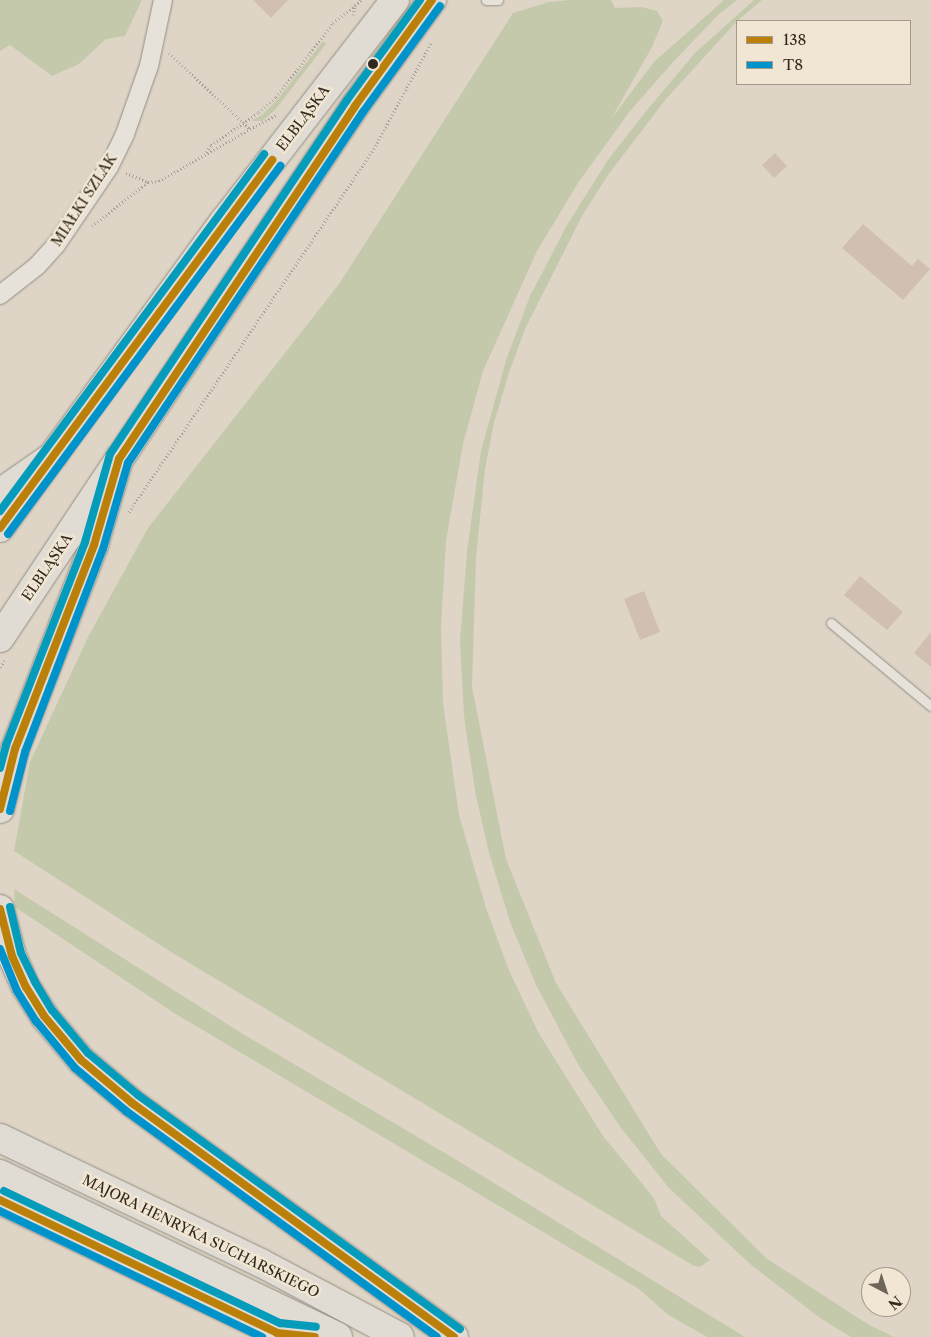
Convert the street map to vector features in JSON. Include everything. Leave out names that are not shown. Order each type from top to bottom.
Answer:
[{"type":"main road","name":"ELBLĄSKA","points":[[0,528],[226,220],[396,0]]},
{"type":"main road","name":"ELBLĄSKA","points":[[0,638],[355,106],[432,0]]},
{"type":"main road","points":[[0,493],[53,456]]},
{"type":"main road","points":[[0,809],[15,749],[94,545],[119,460]]},
{"type":"main road","points":[[0,909],[12,956],[26,987],[44,1016],[64,1042],[99,1077],[132,1104],[454,1337]]},
{"type":"main road","name":"MAJORA HENRYKA SUCHARSKIEGO","points":[[0,1138],[261,1263],[400,1337]]},
{"type":"main road","points":[[0,1174],[338,1337]]},
{"type":"main road","points":[[0,1200],[277,1332],[315,1337]]},
{"type":"main road","points":[[0,1221],[36,1217]]},
{"type":"street","name":"MIAŁKI SZLAK","points":[[0,295],[37,266],[56,245],[109,167],[125,134],[149,66],[163,0]]},
{"type":"lane","points":[[486,0],[498,0]]},
{"type":"lane","points":[[831,623],[931,706]]},
{"type":"path","points":[[109,167],[148,182],[159,181],[206,152],[211,145],[259,112],[276,97],[332,23],[344,11],[355,6],[361,0]]},
{"type":"path","points":[[352,18],[355,6]]},
{"type":"path","points":[[128,514],[372,152],[436,34]]},
{"type":"path","points":[[166,50],[250,129]]},
{"type":"path","points":[[206,152],[215,151],[274,116],[280,109]]},
{"type":"path","points":[[85,228],[93,226],[114,211],[148,182]]},
{"type":"green space","points":[[0,0],[142,0],[125,36],[106,39],[79,64],[52,76],[10,45],[0,51]]},
{"type":"green space","points":[[611,0],[615,8],[642,7],[657,11],[663,21],[652,47],[611,119],[654,62],[724,0],[737,0],[719,14],[630,111],[578,183],[537,251],[483,371],[463,444],[446,541],[441,627],[443,703],[459,815],[486,908],[508,968],[538,1032],[603,1136],[654,1198],[661,1216],[710,1260],[700,1267],[694,1266],[171,952],[14,851],[30,762],[88,637],[148,528],[339,284],[513,13],[549,2]]},
{"type":"green space","points":[[754,0],[762,0],[736,20],[666,99],[608,175],[582,216],[525,329],[494,423],[485,469],[476,558],[472,687],[506,859],[556,983],[661,1154],[766,1258],[869,1325],[894,1337],[851,1337],[820,1318],[750,1264],[669,1188],[621,1128],[579,1066],[536,985],[510,922],[489,853],[475,791],[464,716],[460,641],[467,551],[481,451],[506,360],[530,296],[567,225],[608,160],[695,53]]},
{"type":"green space","points":[[323,41],[326,44],[275,110],[262,121],[251,121],[262,115],[278,99]]},
{"type":"green space","points":[[14,889],[243,1034],[455,1159],[745,1337],[707,1337],[667,1314],[639,1289],[174,1013],[15,907]]},
{"type":"building","points":[[253,0],[288,0],[271,18]]},
{"type":"building","points":[[775,153],[787,166],[774,178],[762,165]]},
{"type":"building","points":[[863,224],[912,266],[918,259],[930,269],[903,300],[842,248]]},
{"type":"building","points":[[860,576],[903,612],[887,630],[844,595]]},
{"type":"building","points":[[644,591],[660,632],[640,640],[624,599]]},
{"type":"building","points":[[931,632],[931,667],[914,653]]},
{"type":"transit line","points":[[0,768],[6,745],[85,542],[110,454],[347,100],[420,0]]},
{"type":"transit line","name":"138","points":[[0,809],[15,749],[94,545],[119,459],[355,106],[432,0]]},
{"type":"transit line","name":"T8","points":[[10,811],[25,752],[103,549],[128,463],[363,112],[440,6]]},
{"type":"transit line","points":[[0,511],[264,154]]},
{"type":"transit line","name":"138","points":[[0,528],[272,160]]},
{"type":"transit line","name":"T8","points":[[8,534],[280,166]]},
{"type":"transit line","points":[[10,907],[21,953],[35,982],[52,1010],[88,1053],[138,1095],[460,1329]]},
{"type":"transit line","name":"138","points":[[0,909],[12,956],[26,987],[44,1016],[81,1060],[132,1103],[454,1337]]},
{"type":"transit line","name":"T8","points":[[0,949],[17,991],[36,1021],[75,1068],[126,1111],[437,1337]]},
{"type":"transit line","points":[[4,1191],[280,1323],[316,1327]]},
{"type":"transit line","name":"138","points":[[0,1200],[277,1333],[315,1337]]},
{"type":"transit line","name":"T8","points":[[0,1211],[262,1337]]}]
